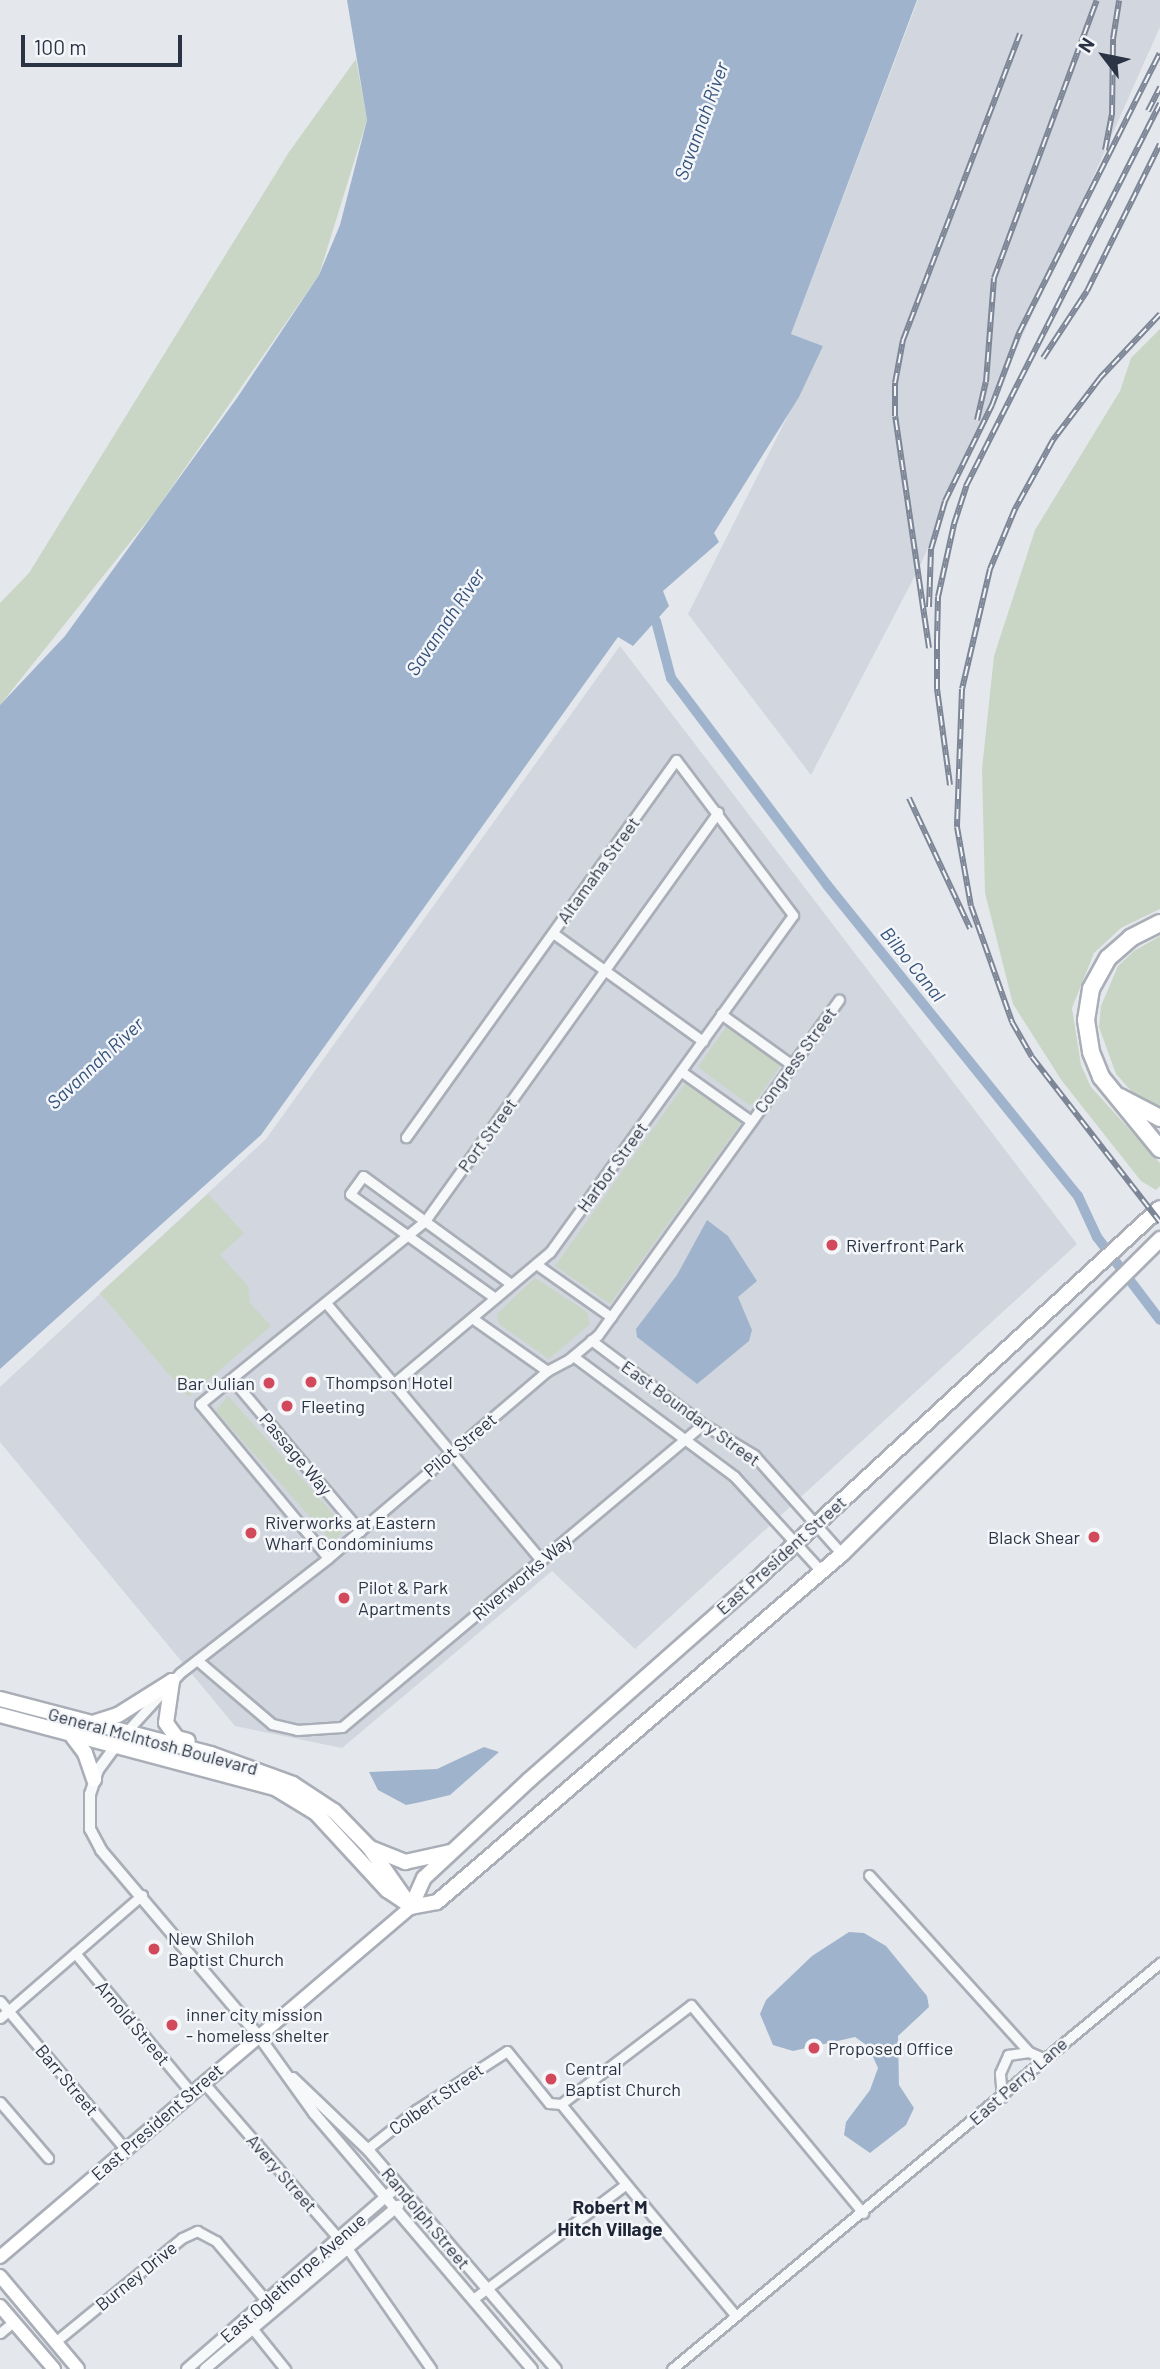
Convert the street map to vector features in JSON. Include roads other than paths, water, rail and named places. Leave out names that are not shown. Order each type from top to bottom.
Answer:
[{"type":"highway","points":[[1160,923],[1115,950],[1091,989],[1088,1041],[1097,1070],[1111,1093],[1160,1149]]},
{"type":"highway","points":[[1111,1093],[1160,1118]]},
{"type":"main road","name":"East President Street","points":[[0,2257],[411,1907],[424,1878],[816,1525],[1160,1208]]},
{"type":"main road","name":"East President Street","points":[[411,1907],[437,1902],[842,1554],[1160,1239]]},
{"type":"main road","points":[[92,1723],[111,1718],[172,1681]]},
{"type":"main road","points":[[172,1681],[166,1713],[170,1731],[177,1738],[227,1751],[257,1768]]},
{"type":"main road","name":"General McIntosh Boulevard","points":[[0,1699],[257,1768],[334,1811],[369,1847],[411,1907]]},
{"type":"main road","name":"General McIntosh Boulevard","points":[[0,1715],[275,1788],[316,1813],[387,1890],[411,1907]]},
{"type":"main road","points":[[70,1733],[85,1753],[94,1779]]},
{"type":"main road","points":[[369,1847],[405,1862],[453,1851]]},
{"type":"main road","points":[[0,2276],[78,2369]]},
{"type":"main road","points":[[0,2306],[54,2369]]},
{"type":"street","name":"Altamaha Street","points":[[406,1138],[677,760],[793,915]]},
{"type":"street","name":"Port Street","points":[[328,1559],[200,1404],[425,1221],[718,812]]},
{"type":"street","name":"Harbor Street","points":[[393,1384],[550,1252],[793,915]]},
{"type":"street","points":[[553,933],[703,1041]]},
{"type":"street","name":"Congress Street","points":[[751,1121],[839,999]]},
{"type":"street","points":[[721,1014],[792,1065]]},
{"type":"street","points":[[682,1072],[751,1121]]},
{"type":"street","name":"Pilot Street","points":[[126,1732],[172,1681],[328,1559],[547,1371],[573,1356],[592,1340],[751,1121]]},
{"type":"street","points":[[495,1298],[350,1194],[363,1176],[512,1284]]},
{"type":"street","points":[[536,1264],[611,1317]]},
{"type":"street","points":[[326,1303],[541,1560]]},
{"type":"street","points":[[472,1318],[547,1371]]},
{"type":"street","name":"East Boundary Street","points":[[592,1340],[703,1424],[754,1455],[842,1554]]},
{"type":"street","name":"East Boundary Street","points":[[573,1356],[687,1439],[745,1486],[821,1571]]},
{"type":"street","name":"Passage Way","points":[[232,1379],[360,1531]]},
{"type":"street","name":"Riverworks Way","points":[[197,1660],[272,1724],[297,1730],[342,1727],[703,1424]]},
{"type":"street","name":"Randolph Street","points":[[126,1732],[114,1744],[94,1779],[90,1794],[90,1829],[101,1850],[142,1895],[258,2035],[289,2074],[314,2113],[532,2369]]},
{"type":"street","points":[[869,1875],[1029,2052],[1043,2058]]},
{"type":"street","points":[[0,2018],[142,1895]]},
{"type":"street","name":"Arnold Street","points":[[75,1953],[191,2092]]},
{"type":"street","name":"East Perry Lane","points":[[863,2213],[1002,2097],[1043,2058],[1160,1963]]},
{"type":"street","name":"Barr Street","points":[[0,2001],[126,2150]]},
{"type":"street","points":[[672,2369],[863,2213],[691,2005],[561,2104],[735,2315]]},
{"type":"street","name":"Colbert Street","points":[[367,2149],[415,2110],[507,2051],[549,2103],[561,2104]]},
{"type":"street","points":[[1002,2097],[1003,2061],[1009,2055],[1029,2052]]},
{"type":"street","name":"Randolph Street","points":[[289,2074],[322,2101],[367,2149],[555,2369]]},
{"type":"street","name":"Avery Street","points":[[203,2082],[339,2239],[431,2369]]},
{"type":"street","points":[[0,2102],[48,2158]]},
{"type":"street","points":[[473,2300],[625,2184]]},
{"type":"street","name":"East Oglethorpe Avenue","points":[[187,2369],[398,2186]]},
{"type":"street","name":"East Oglethorpe Avenue","points":[[205,2369],[407,2197]]},
{"type":"street","name":"Burney Drive","points":[[55,2342],[182,2238],[197,2231],[216,2241],[274,2310]]},
{"type":"street","points":[[0,2333],[13,2322]]},
{"type":"street","points":[[253,2328],[285,2369]]},
{"type":"water","name":"Savannah River","points":[[347,0],[917,0],[791,334],[823,346],[799,397],[714,533],[719,542],[663,591],[669,606],[633,646],[618,637],[261,1135],[0,1369],[0,705],[65,636],[237,398],[319,275],[340,225],[367,120]]},
{"type":"water","points":[[707,1220],[728,1236],[757,1281],[738,1297],[752,1330],[749,1341],[697,1384],[637,1337],[636,1329],[677,1275]]},
{"type":"water","points":[[484,1747],[499,1752],[450,1795],[421,1802],[406,1805],[378,1790],[369,1772],[437,1769]]},
{"type":"water","points":[[849,1932],[864,1933],[886,1946],[927,1996],[929,2007],[898,2036],[899,2085],[914,2108],[906,2125],[870,2153],[844,2135],[846,2122],[870,2090],[878,2068],[868,2046],[855,2037],[793,2051],[773,2045],[760,2014],[766,2000],[812,1956]]},
{"type":"waterway","name":"Bilbo Canal","points":[[656,621],[671,678],[827,885],[1078,1196],[1097,1237],[1160,1320]]},
{"type":"railway","points":[[977,420],[986,382],[994,278],[1097,0]]},
{"type":"railway","points":[[1105,150],[1112,115],[1113,39],[1119,0]]},
{"type":"railway","points":[[929,648],[895,416],[895,383],[903,340],[1020,34]]},
{"type":"railway","points":[[929,607],[931,549],[945,501],[992,405],[1019,333],[1160,53]]},
{"type":"railway","points":[[1148,111],[1160,87]]},
{"type":"railway","points":[[950,785],[937,689],[937,641],[938,597],[954,524],[966,486],[1160,103]]},
{"type":"railway","points":[[1043,358],[1087,291],[1160,144]]},
{"type":"railway","points":[[1160,314],[1100,378],[1053,440],[1015,509],[990,569],[962,689],[957,827],[971,906],[1012,1022],[1032,1057],[1160,1222]]},
{"type":"railway","points":[[909,798],[970,928]]},
{"type":"place","name":"Riverfront Park","points":[[832,1245]]},
{"type":"place","name":"Thompson Hotel","points":[[311,1382]]},
{"type":"place","name":"Bar Julian","points":[[269,1383]]},
{"type":"place","name":"Fleeting","points":[[287,1406]]},
{"type":"place","name":"Riverworks at Eastern Wharf Condominiums","points":[[251,1533]]},
{"type":"place","name":"Black Shear","points":[[1094,1537]]},
{"type":"place","name":"Pilot & Park Apartments","points":[[344,1598]]},
{"type":"place","name":"New Shiloh Baptist Church","points":[[154,1949]]},
{"type":"place","name":"inner city mission - homeless shelter","points":[[172,2025]]},
{"type":"place","name":"Proposed Office","points":[[814,2048]]},
{"type":"place","name":"Central Baptist Church","points":[[551,2079]]},
{"type":"district","name":"Robert M Hitch Village","points":[[610,2218]]}]
